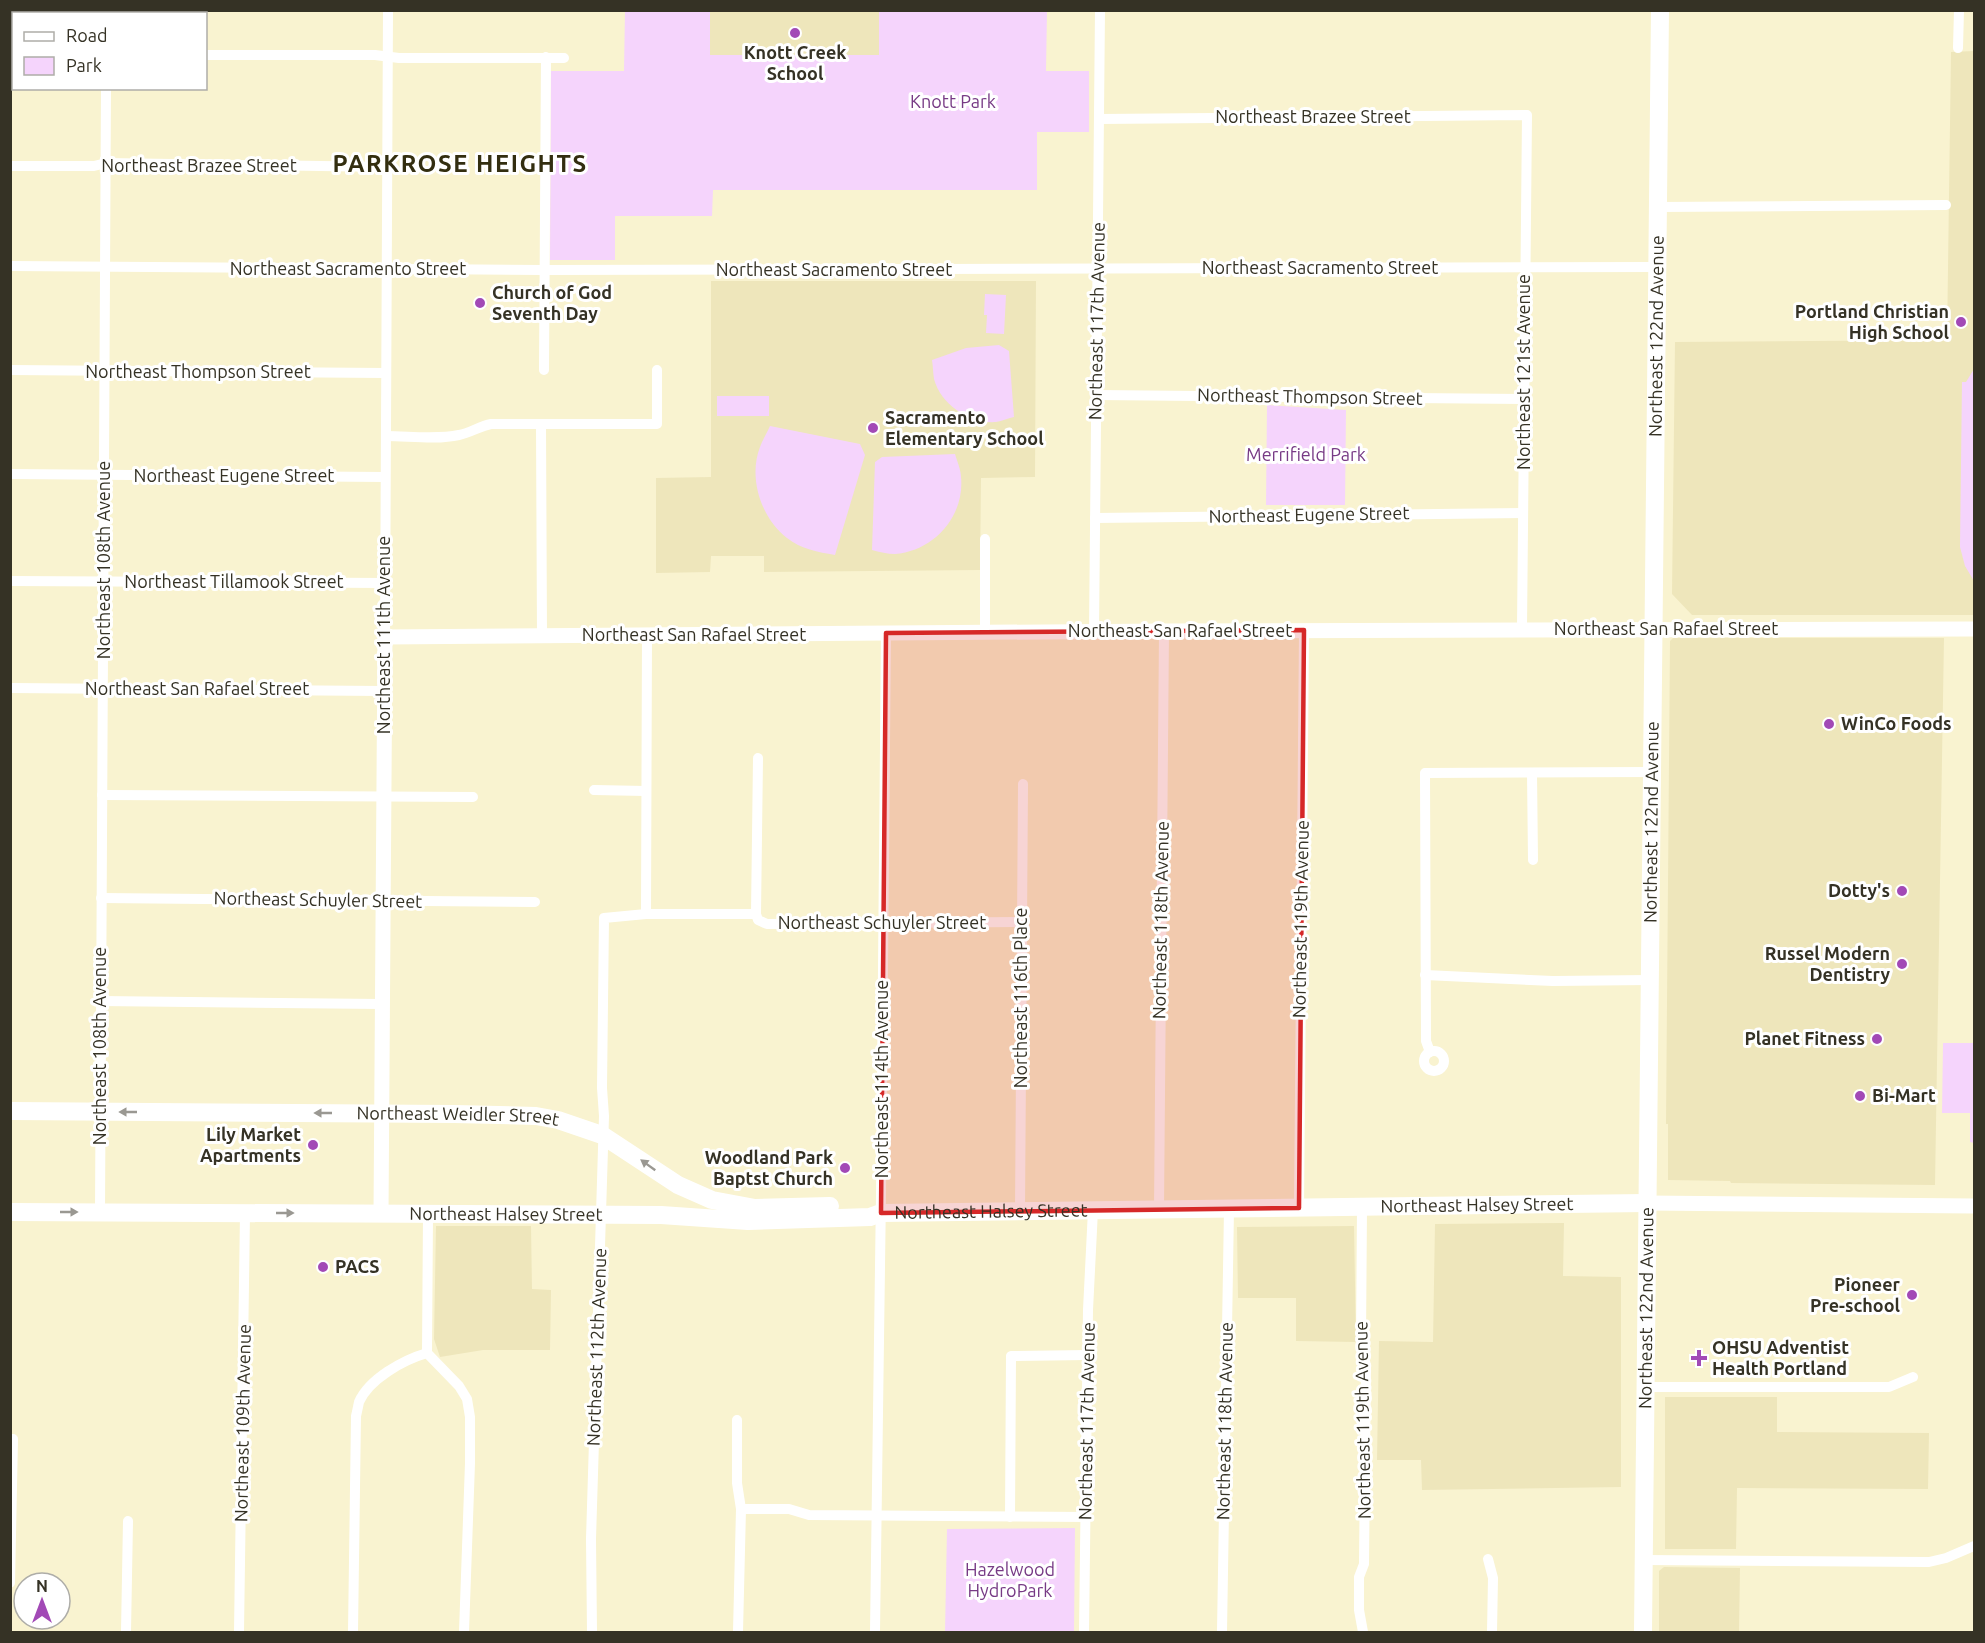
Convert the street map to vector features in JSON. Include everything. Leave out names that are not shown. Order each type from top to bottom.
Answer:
[{"type":"main road","name":"Northeast 122nd Avenue","points":[[1642,1632],[1660,10]]},
{"type":"main road","name":"Northeast Weidler Street","points":[[10,1111],[536,1116],[558,1120],[602,1135],[678,1185],[712,1200],[755,1208],[870,1206],[881,1213]]},
{"type":"main road","name":"Northeast Halsey Street","points":[[10,1212],[661,1215],[748,1221],[870,1217],[881,1213],[1647,1203]]},
{"type":"street","name":"Northeast 111th Avenue","points":[[381,1214],[388,10]]},
{"type":"street","name":"Northeast 117th Avenue","points":[[1095,632],[1100,10]]},
{"type":"street","points":[[1958,48],[1959,10]]},
{"type":"street","points":[[207,55],[564,57]]},
{"type":"street","points":[[544,370],[546,57]]},
{"type":"street","name":"Northeast 108th Avenue","points":[[100,1212],[106,90]]},
{"type":"street","name":"Northeast Brazee Street","points":[[1099,119],[1527,115]]},
{"type":"street","name":"Northeast 121st Avenue","points":[[1522,629],[1527,115]]},
{"type":"street","name":"Northeast Brazee Street","points":[[10,166],[94,166],[106,163],[387,167]]},
{"type":"street","points":[[1658,207],[1946,205]]},
{"type":"street","name":"Northeast Sacramento Street","points":[[10,266],[544,270],[1657,267]]},
{"type":"street","name":"Northeast Thompson Street","points":[[10,370],[386,373]]},
{"type":"street","points":[[386,436],[461,435],[491,424],[657,424],[657,370]]},
{"type":"street","name":"Northeast Thompson Street","points":[[1096,395],[1524,399]]},
{"type":"street","points":[[541,424],[542,636]]},
{"type":"street","name":"Northeast Eugene Street","points":[[10,474],[385,477]]},
{"type":"street","name":"Northeast Eugene Street","points":[[1095,518],[1523,513]]},
{"type":"street","points":[[985,539],[985,632]]},
{"type":"street","name":"Northeast Tillamook Street","points":[[10,581],[385,583]]},
{"type":"street","name":"Northeast San Rafael Street","points":[[385,637],[1974,628]]},
{"type":"street","name":"Northeast 119th Avenue","points":[[1299,1208],[1304,630]]},
{"type":"street","name":"Northeast 118th Avenue","points":[[1159,1210],[1164,631]]},
{"type":"street","name":"Northeast 114th Avenue","points":[[875,1632],[886,633]]},
{"type":"street","points":[[646,914],[647,635]]},
{"type":"street","name":"Northeast San Rafael Street","points":[[10,688],[384,691]]},
{"type":"street","points":[[756,914],[758,758]]},
{"type":"street","points":[[1430,1052],[1426,1041],[1425,773],[1651,772]]},
{"type":"street","points":[[1532,773],[1533,860]]},
{"type":"street","name":"Northeast 116th Place","points":[[1020,1211],[1023,784]]},
{"type":"street","points":[[594,790],[646,790]]},
{"type":"street","points":[[102,795],[473,797]]},
{"type":"street","name":"Northeast Schuyler Street","points":[[101,898],[535,902]]},
{"type":"street","name":"Northeast Schuyler Street","points":[[604,918],[646,914],[756,914],[758,920],[767,924],[1022,922]]},
{"type":"street","name":"Northeast 112th Avenue","points":[[592,1632],[591,1539],[604,1116],[602,1088],[604,918]]},
{"type":"street","points":[[1425,975],[1553,981],[1649,980]]},
{"type":"street","points":[[100,1001],[382,1004]]},
{"type":"street","name":"Northeast Halsey Street","points":[[1647,1203],[1974,1206]]},
{"type":"street","name":"Northeast 119th Avenue","points":[[1362,1207],[1361,1341],[1366,1366],[1364,1564],[1359,1577],[1359,1610],[1363,1632]]},
{"type":"street","name":"Northeast 118th Avenue","points":[[1222,1632],[1229,1209]]},
{"type":"street","name":"Northeast 117th Avenue","points":[[1084,1632],[1088,1355],[1093,1210]]},
{"type":"street","name":"Northeast 109th Avenue","points":[[240,1632],[245,1213]]},
{"type":"street","points":[[428,1214],[427,1353],[459,1386],[467,1399],[470,1417],[464,1632]]},
{"type":"street","points":[[353,1632],[356,1416],[359,1402],[368,1389],[381,1377],[427,1353]]},
{"type":"street","points":[[1010,1517],[1011,1356],[1088,1355]]},
{"type":"street","points":[[1645,1387],[1889,1387],[1913,1377]]},
{"type":"street","points":[[737,1420],[737,1483],[741,1509],[738,1632]]},
{"type":"street","points":[[10,1583],[12,1439]]},
{"type":"street","points":[[741,1509],[789,1509],[809,1515],[1086,1517]]},
{"type":"street","points":[[126,1632],[128,1521]]},
{"type":"street","points":[[1643,1560],[1929,1562],[1946,1558],[1974,1545]]},
{"type":"street","points":[[1488,1559],[1493,1578],[1492,1632]]},
{"type":"highlighted area","points":[[1304,630],[1299,1208],[881,1213],[886,633]]},
{"type":"shaded area","name":"Knott Creek School","points":[[710,11],[879,11],[879,55],[710,55]]},
{"type":"shaded area","points":[[1974,51],[1974,615],[1692,615],[1672,594],[1675,342],[1947,340],[1951,52]]},
{"type":"shaded area","name":"Sacramento Elementary School","points":[[711,281],[1036,281],[1035,477],[981,478],[980,570],[764,572],[764,556],[711,556],[710,572],[656,573],[656,478],[711,477]]},
{"type":"shaded area","points":[[1673,638],[1944,638],[1935,1185],[1731,1183],[1730,1181],[1668,1180],[1668,1124],[1666,1124],[1670,641]]},
{"type":"shaded area","points":[[1564,1223],[1563,1276],[1621,1277],[1621,1487],[1422,1490],[1421,1460],[1377,1460],[1379,1341],[1433,1342],[1435,1224]]},
{"type":"shaded area","points":[[436,1226],[531,1226],[532,1289],[551,1290],[550,1350],[483,1350],[440,1357],[434,1339]]},
{"type":"shaded area","points":[[1354,1226],[1356,1342],[1296,1341],[1296,1298],[1238,1298],[1237,1227]]},
{"type":"shaded area","points":[[1665,1397],[1777,1397],[1777,1432],[1929,1433],[1928,1489],[1737,1488],[1736,1549],[1665,1549]]},
{"type":"shaded area","points":[[1664,1567],[1740,1568],[1739,1632],[1659,1632],[1659,1571]]},
{"type":"green space","name":"Knott Park","points":[[625,11],[710,11],[710,55],[879,55],[879,11],[1047,11],[1046,71],[1089,71],[1089,132],[1037,132],[1037,190],[713,190],[712,216],[615,216],[615,260],[550,260],[551,71],[624,71]]},
{"type":"green space","points":[[985,294],[1006,295],[1004,334],[986,333]]},
{"type":"green space","points":[[999,345],[1009,351],[1014,417],[996,422],[976,420],[958,411],[943,397],[934,379],[932,360],[966,348]]},
{"type":"green space","points":[[1974,369],[1974,581],[1965,566],[1960,547],[1962,382],[1966,382]]},
{"type":"green space","points":[[717,396],[769,396],[769,416],[717,416]]},
{"type":"green space","name":"Merrifield Park","points":[[1267,405],[1346,410],[1345,505],[1266,505]]},
{"type":"green space","points":[[770,426],[860,444],[865,455],[835,555],[810,550],[792,542],[778,530],[764,509],[756,484],[756,471],[760,447]]},
{"type":"green space","points":[[955,454],[961,474],[961,491],[958,505],[944,529],[934,539],[909,551],[892,554],[872,550],[875,462],[882,457]]},
{"type":"green space","points":[[1943,1043],[1974,1043],[1974,1143],[1970,1142],[1970,1113],[1942,1113]]},
{"type":"green space","name":"Hazelwood HydroPark","points":[[1075,1528],[1074,1632],[945,1632],[947,1529]]},
{"type":"place","name":"Knott Creek School","points":[[795,33]]},
{"type":"place","name":"Church of God Seventh Day","points":[[480,303]]},
{"type":"place","name":"Portland Christian High School","points":[[1961,322]]},
{"type":"place","name":"Sacramento Elementary School","points":[[873,428]]},
{"type":"place","name":"WinCo Foods","points":[[1829,724]]},
{"type":"place","name":"Dotty's","points":[[1902,891]]},
{"type":"place","name":"Russel Modern Dentistry","points":[[1902,964]]},
{"type":"place","name":"Planet Fitness","points":[[1877,1039]]},
{"type":"place","name":"Bi-Mart","points":[[1860,1096]]},
{"type":"place","name":"Lily Market Apartments","points":[[313,1145]]},
{"type":"place","name":"Woodland Park Baptst Church","points":[[845,1168]]},
{"type":"place","name":"PACS","points":[[323,1267]]},
{"type":"place","name":"Pioneer Pre-school","points":[[1912,1295]]},
{"type":"place","name":"OHSU Adventist Health Portland","points":[[1699,1358]]},
{"type":"district","name":"PARKROSE HEIGHTS","points":[[460,164]]}]
